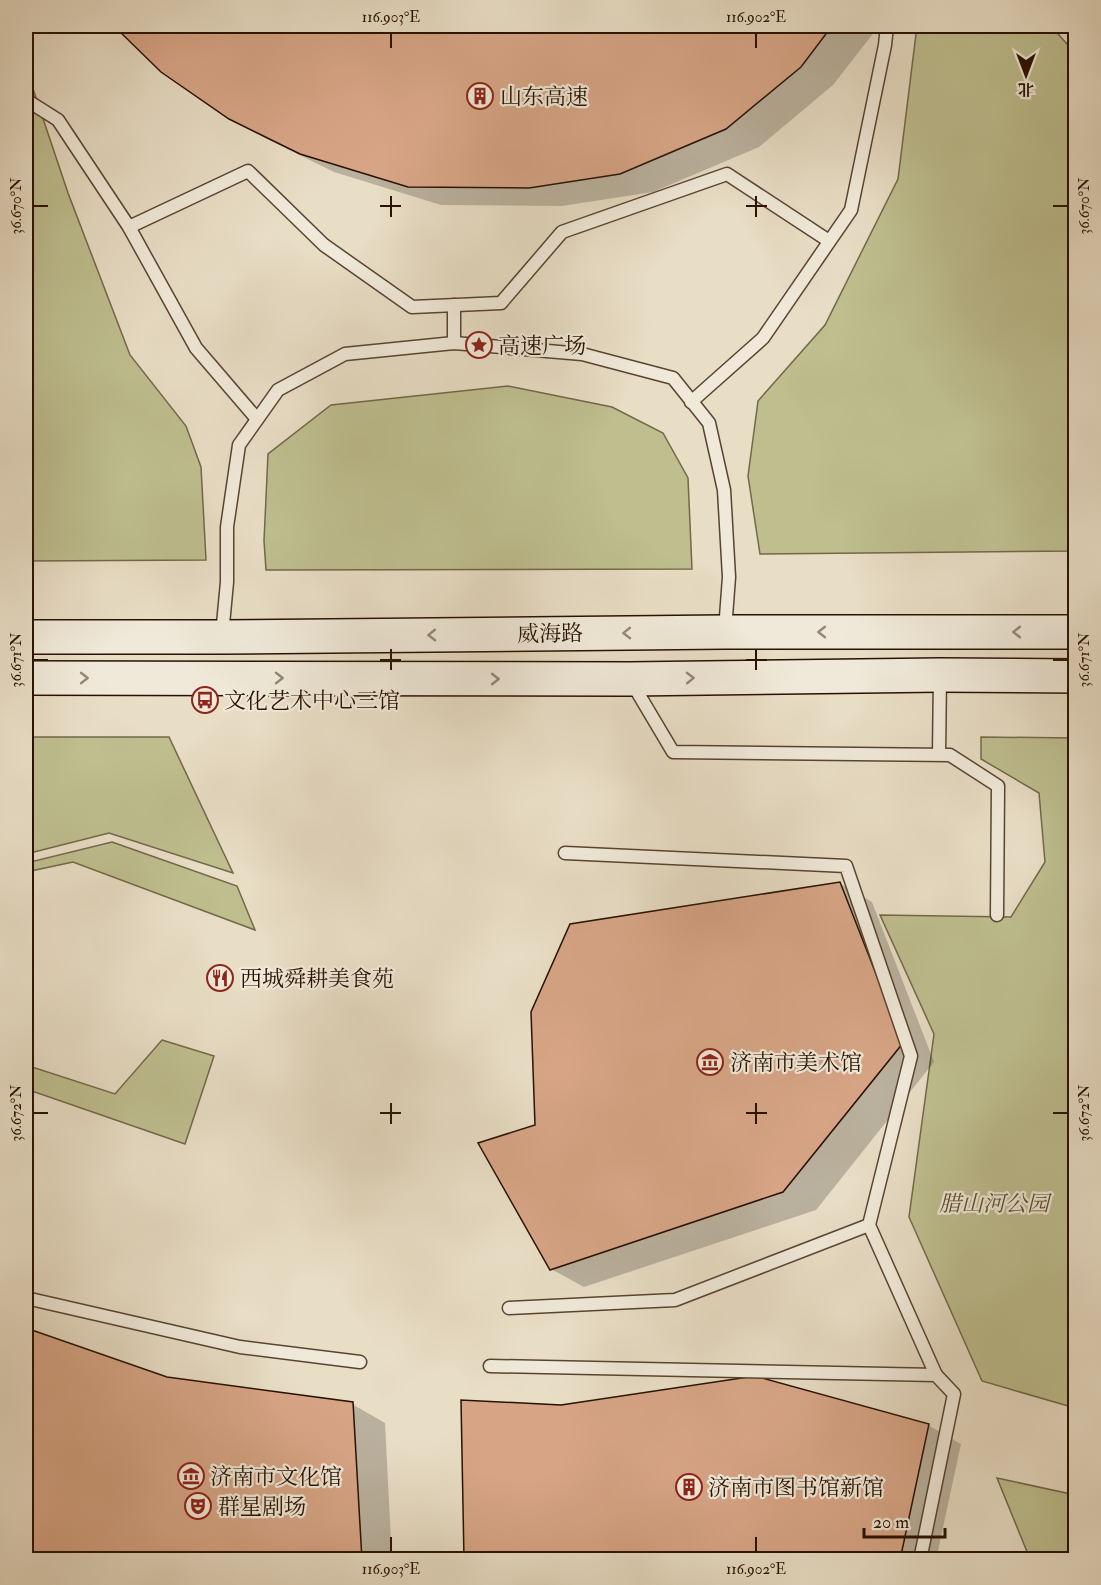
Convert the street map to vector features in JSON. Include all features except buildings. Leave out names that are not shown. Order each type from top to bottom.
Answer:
[{"type":"main road","name":"威海路","points":[[26,637],[222,638],[725,632],[1076,632]]},
{"type":"main road","name":"威海路","points":[[26,678],[630,679],[940,675],[1076,676]]},
{"type":"lane","points":[[691,402],[763,338],[851,210],[887,26]]},
{"type":"lane","points":[[26,101],[58,120],[129,228],[196,348],[257,419]]},
{"type":"lane","points":[[129,228],[248,171],[324,245],[412,307],[501,303],[562,232],[727,174],[829,241]]},
{"type":"lane","points":[[454,305],[454,343]]},
{"type":"lane","points":[[222,638],[227,582],[227,527],[239,445],[278,390],[345,354],[454,343],[582,354],[673,378],[709,423],[724,490],[729,577],[725,632]]},
{"type":"lane","points":[[939,754],[940,675]]},
{"type":"lane","points":[[630,679],[673,752],[950,755],[998,786],[997,915]]},
{"type":"lane","points":[[565,853],[846,866],[910,1056],[868,1225],[936,1375],[954,1394],[920,1560]]},
{"type":"lane","points":[[509,1308],[675,1300],[868,1225]]},
{"type":"lane","points":[[26,1298],[240,1347],[360,1362]]},
{"type":"lane","points":[[490,1366],[936,1375]]},
{"type":"green space","points":[[917,26],[1051,26],[1075,53],[1075,551],[760,554],[748,476],[758,401],[825,325],[898,179]]},
{"type":"green space","points":[[26,68],[68,193],[130,355],[186,426],[201,467],[206,560],[26,561]]},
{"type":"green space","points":[[508,386],[612,407],[663,433],[688,478],[692,569],[266,570],[264,541],[268,454],[331,405]]},
{"type":"green space","points":[[26,737],[169,737],[233,873],[109,833],[26,854]]},
{"type":"green space","name":"腊山河公园","points":[[981,737],[1075,738],[1075,1408],[982,1381],[909,1217],[934,1034],[880,915],[1011,917],[1045,862],[1039,793],[981,759]]},
{"type":"green space","points":[[112,842],[237,886],[255,930],[73,862],[26,872],[26,863]]},
{"type":"green space","points":[[162,1040],[214,1056],[185,1144],[26,1089],[26,1065],[115,1094]]},
{"type":"green space","points":[[1075,1475],[1075,1559],[1030,1559],[997,1478],[1071,1494]]},
{"type":"place","name":"山东高速","points":[[480,96]]},
{"type":"place","name":"高速广场","points":[[479,345]]},
{"type":"place","name":"文化艺术中心三馆","points":[[205,700]]},
{"type":"place","name":"西城舜耕美食苑","points":[[220,978]]},
{"type":"place","name":"济南市美术馆","points":[[710,1062]]},
{"type":"place","name":"济南市文化馆","points":[[191,1476]]},
{"type":"place","name":"济南市图书馆新馆","points":[[689,1487]]},
{"type":"place","name":"群星剧场","points":[[198,1506]]}]
